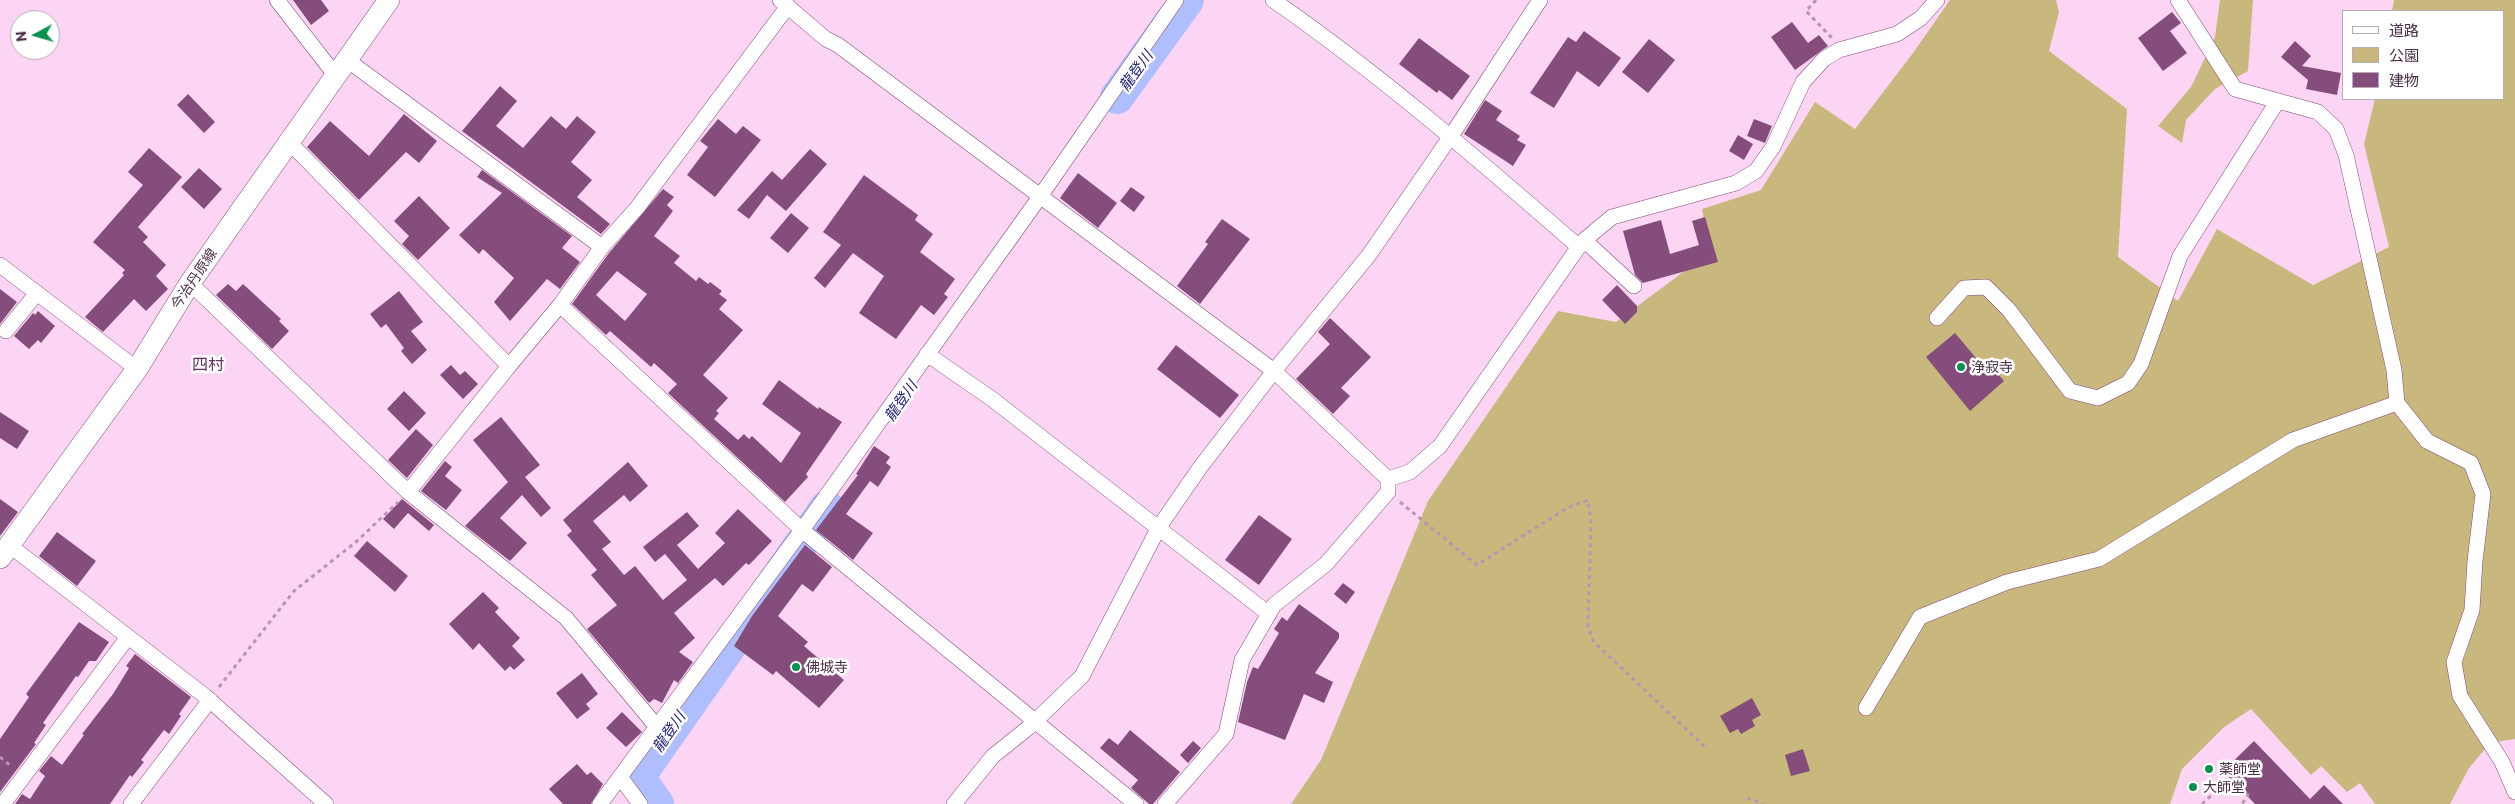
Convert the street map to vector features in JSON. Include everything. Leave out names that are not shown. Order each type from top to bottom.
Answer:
[{"type":"main road","name":"今治丹原線","points":[[5,551],[137,369],[190,283],[389,0]]},
{"type":"street","points":[[277,0],[342,68],[602,247]]},
{"type":"street","points":[[600,804],[802,530],[1039,198],[1176,0]]},
{"type":"street","points":[[1273,0],[1323,34],[1452,136],[1634,286]]},
{"type":"street","points":[[954,804],[993,756],[1082,676],[1159,528],[1199,469],[1274,371],[1369,254],[1452,136],[1540,0]]},
{"type":"street","points":[[1165,804],[1226,734],[1242,660],[1274,605],[1326,564],[1388,485],[1410,472],[1440,446],[1582,244],[1612,217],[1736,183],[1756,170],[1773,147],[1802,82],[1824,59],[1843,49],[1897,34],[1921,18],[1937,0]]},
{"type":"street","points":[[2178,0],[2235,89],[2318,112],[2336,129],[2346,155],[2392,361],[2397,403],[2427,441],[2471,463],[2483,494],[2475,561],[2472,610],[2454,662],[2460,696],[2502,762],[2515,792]]},
{"type":"street","points":[[408,492],[560,305],[602,247],[637,208],[784,3],[826,39],[838,45],[1039,198],[1274,371],[1388,485]]},
{"type":"street","points":[[1937,318],[1964,288],[1986,287],[2009,310],[2070,391],[2098,398],[2128,383],[2141,364],[2180,256],[2277,102]]},
{"type":"street","points":[[289,142],[509,366]]},
{"type":"street","points":[[0,265],[137,369]]},
{"type":"street","points":[[190,283],[408,492],[566,618],[656,727]]},
{"type":"street","points":[[6,331],[37,293]]},
{"type":"street","points":[[560,305],[802,530],[1136,804]]},
{"type":"street","points":[[928,354],[989,396],[1269,614]]},
{"type":"street","points":[[1866,708],[1920,618],[2007,582],[2099,559],[2294,440],[2397,403]]},
{"type":"street","points":[[5,551],[128,637],[210,700],[326,804]]},
{"type":"street","points":[[3,804],[128,637]]},
{"type":"street","points":[[131,804],[210,700]]},
{"type":"street","points":[[621,778],[640,804]]},
{"type":"path","points":[[1816,0],[1806,11],[1843,49]]},
{"type":"path","points":[[1388,485],[1477,565],[1567,508],[1588,500],[1591,520],[1588,626],[1593,641],[1707,749]]},
{"type":"path","points":[[210,700],[294,591],[356,542],[408,492]]},
{"type":"path","points":[[2202,804],[2232,776],[2248,795],[2242,804]]},
{"type":"path","points":[[1747,798],[1764,804]]},
{"type":"green space","points":[[1950,0],[2056,0],[2059,12],[2049,51],[2127,109],[2118,257],[2178,301],[2217,229],[2313,285],[2389,247],[2364,144],[2375,100],[2505,100],[2505,10],[2392,10],[2394,0],[2515,0],[2515,739],[2490,743],[2469,768],[2450,804],[2375,804],[2360,783],[2347,792],[2321,766],[2311,775],[2251,709],[2224,727],[2182,769],[2170,804],[1291,804],[1321,760],[1428,501],[1558,311],[1616,322],[1710,252],[1702,209],[1761,190],[1815,102],[1855,129],[1913,53]]},
{"type":"green space","points":[[2220,0],[2253,0],[2248,71],[2215,89],[2186,120],[2182,143],[2158,126],[2191,87],[2215,37]]},
{"type":"building","points":[[293,0],[321,0],[329,11],[311,25]]},
{"type":"building","points":[[2172,12],[2181,23],[2170,31],[2187,53],[2163,71],[2138,38]]},
{"type":"building","points":[[1792,22],[1808,43],[1819,35],[1828,46],[1795,70],[1771,37]]},
{"type":"building","points":[[1584,31],[1621,58],[1599,87],[1577,71],[1554,108],[1530,93],[1568,37],[1576,42]]},
{"type":"building","points":[[1419,38],[1470,76],[1452,100],[1439,90],[1437,93],[1399,64]]},
{"type":"building","points":[[1649,39],[1675,60],[1648,93],[1622,72]]},
{"type":"building","points":[[2295,41],[2311,56],[2302,66],[2341,73],[2337,95],[2306,89],[2308,80],[2281,57]]},
{"type":"building","points":[[500,86],[517,101],[496,126],[523,148],[551,116],[566,129],[577,116],[596,132],[571,162],[592,180],[577,197],[610,224],[601,234],[462,131]]},
{"type":"building","points":[[188,94],[215,122],[204,133],[177,105]]},
{"type":"building","points":[[1485,100],[1502,111],[1496,120],[1520,136],[1517,140],[1526,145],[1513,166],[1464,134]]},
{"type":"building","points":[[404,114],[437,141],[419,163],[406,152],[359,200],[307,147],[330,121],[369,156]]},
{"type":"building","points":[[718,119],[736,134],[743,126],[761,140],[715,197],[687,175],[708,147],[700,141]]},
{"type":"building","points":[[1754,119],[1772,126],[1765,143],[1747,136]]},
{"type":"building","points":[[1738,135],[1753,144],[1744,160],[1729,151]]},
{"type":"building","points":[[149,148],[182,177],[138,227],[148,237],[143,242],[166,265],[156,276],[168,289],[146,311],[134,299],[103,332],[85,317],[124,275],[122,273],[125,270],[93,242],[143,185],[128,172]]},
{"type":"building","points":[[810,149],[827,164],[786,211],[767,195],[749,219],[737,210],[772,171],[782,180]]},
{"type":"building","points":[[199,168],[222,189],[204,209],[181,187]]},
{"type":"building","points":[[482,170],[572,236],[562,248],[580,262],[560,289],[547,279],[510,321],[494,302],[514,278],[483,249],[479,254],[459,235],[502,193],[477,177]]},
{"type":"building","points":[[1078,173],[1117,203],[1098,228],[1060,198]]},
{"type":"building","points":[[864,175],[918,215],[915,220],[933,234],[920,252],[955,279],[944,294],[948,297],[934,315],[921,305],[896,339],[859,313],[884,276],[853,253],[825,288],[814,278],[841,245],[823,232]]},
{"type":"building","points":[[1131,187],[1145,197],[1134,212],[1120,201]]},
{"type":"building","points":[[663,189],[674,197],[667,205],[673,211],[654,236],[680,256],[674,263],[696,281],[699,277],[722,291],[719,294],[727,300],[719,309],[743,330],[703,375],[728,398],[716,411],[719,413],[714,419],[738,440],[744,434],[749,439],[752,436],[781,463],[801,433],[762,404],[779,380],[818,409],[819,407],[842,422],[806,474],[808,477],[785,502],[668,393],[677,384],[654,363],[651,367],[610,331],[606,335],[572,304],[609,253]],"holes":[[[617,271],[647,294],[625,321],[596,295]]]},
{"type":"building","points":[[419,196],[450,228],[418,260],[402,244],[409,236],[394,221]]},
{"type":"building","points":[[791,213],[809,228],[788,253],[770,238]]},
{"type":"building","points":[[1705,217],[1718,262],[1643,283],[1635,275],[1623,231],[1661,220],[1670,254],[1699,245],[1692,221]]},
{"type":"building","points":[[1222,219],[1250,239],[1200,304],[1177,286],[1208,244],[1205,242]]},
{"type":"building","points":[[228,284],[236,291],[243,284],[281,319],[279,321],[289,331],[272,349],[216,295]]},
{"type":"building","points":[[1617,285],[1637,306],[1637,312],[1625,324],[1602,300]]},
{"type":"building","points":[[0,289],[17,302],[0,324]]},
{"type":"building","points":[[399,291],[423,322],[411,331],[427,350],[412,364],[401,351],[404,348],[386,324],[381,328],[370,314]]},
{"type":"building","points":[[38,311],[55,326],[41,343],[38,340],[29,349],[14,336],[33,313],[35,315]]},
{"type":"building","points":[[1330,318],[1371,357],[1341,388],[1350,396],[1333,414],[1296,379],[1330,344],[1318,332]]},
{"type":"building","points":[[1955,333],[1981,364],[1986,360],[2004,381],[1970,411],[1926,357]]},
{"type":"building","points":[[1176,345],[1239,395],[1220,418],[1157,369]]},
{"type":"building","points":[[451,365],[460,375],[465,371],[478,384],[463,399],[440,375]]},
{"type":"building","points":[[404,391],[426,413],[409,431],[387,409]]},
{"type":"building","points":[[0,412],[29,431],[17,449],[0,438]]},
{"type":"building","points":[[501,417],[540,465],[525,477],[551,508],[541,517],[522,495],[500,518],[527,543],[510,561],[465,526],[508,482],[473,440]]},
{"type":"building","points":[[416,429],[433,445],[407,478],[388,460]]},
{"type":"building","points":[[874,446],[890,457],[886,463],[891,467],[878,487],[870,481],[846,514],[873,533],[853,560],[816,530],[858,475],[856,474]]},
{"type":"building","points":[[445,461],[452,467],[445,476],[462,490],[446,510],[421,491]]},
{"type":"building","points":[[628,462],[648,486],[630,502],[624,495],[593,521],[611,542],[602,549],[624,575],[635,566],[663,600],[687,580],[665,554],[655,562],[643,547],[687,512],[699,526],[677,545],[698,569],[725,543],[715,533],[738,509],[772,541],[749,565],[746,563],[723,586],[715,578],[674,613],[695,638],[679,652],[693,662],[678,683],[674,680],[662,703],[654,699],[649,703],[587,629],[617,605],[591,575],[597,570],[567,535],[572,531],[563,520]]},
{"type":"building","points":[[0,499],[18,512],[0,536]]},
{"type":"building","points":[[402,499],[434,525],[429,531],[408,513],[394,529],[383,519]]},
{"type":"building","points":[[1259,515],[1292,539],[1259,585],[1225,560]]},
{"type":"building","points":[[57,532],[96,561],[77,586],[39,556]]},
{"type":"building","points":[[367,541],[408,576],[395,592],[354,556]]},
{"type":"building","points":[[805,545],[832,567],[813,592],[802,584],[778,616],[808,642],[804,646],[844,680],[819,708],[776,671],[773,675],[734,646],[752,616]]},
{"type":"building","points":[[1343,583],[1355,592],[1346,604],[1334,594]]},
{"type":"building","points":[[483,592],[499,608],[495,612],[520,638],[512,646],[525,660],[514,670],[510,666],[505,671],[479,643],[473,650],[449,624]]},
{"type":"building","points":[[1299,604],[1339,633],[1339,638],[1315,673],[1333,682],[1324,703],[1304,694],[1285,740],[1238,722],[1247,682],[1253,667],[1258,669],[1279,633],[1274,629],[1282,617],[1287,621]]},
{"type":"building","points":[[79,622],[109,642],[96,661],[89,661],[78,677],[76,676],[43,723],[46,725],[34,743],[36,744],[0,792],[0,739],[29,697],[26,694]]},
{"type":"building","points":[[135,654],[191,697],[179,714],[181,716],[169,734],[164,730],[141,760],[144,762],[132,777],[130,775],[110,804],[15,804],[22,794],[30,799],[45,776],[39,771],[51,756],[62,765],[84,735],[82,734],[113,694],[129,668],[126,666]]},
{"type":"building","points":[[582,673],[598,694],[586,704],[590,709],[577,719],[556,693]]},
{"type":"building","points":[[1752,698],[1761,715],[1752,720],[1755,726],[1741,734],[1738,729],[1730,733],[1720,716]]},
{"type":"building","points":[[622,712],[642,732],[626,747],[606,728]]},
{"type":"building","points":[[1130,730],[1180,772],[1153,804],[1149,804],[1131,788],[1138,780],[1100,748],[1109,738],[1118,745]]},
{"type":"building","points":[[1193,741],[1201,748],[1188,763],[1180,755]]},
{"type":"building","points":[[2254,741],[2310,799],[2324,785],[2343,804],[2255,804],[2223,771]]},
{"type":"building","points":[[1803,749],[1810,771],[1791,776],[1785,755]]},
{"type":"building","points":[[577,764],[587,775],[591,772],[603,784],[591,804],[563,804],[549,789]]},
{"type":"waterway","name":"龍登川","points":[[1117,97],[1187,0]]},
{"type":"waterway","name":"龍登川","points":[[657,804],[638,777],[827,507]]},
{"type":"place","name":"浄寂寺","points":[[1961,367]]},
{"type":"place","name":"佛城寺","points":[[796,667]]},
{"type":"place","name":"薬師堂","points":[[2209,769]]},
{"type":"place","name":"大師堂","points":[[2193,787]]},
{"type":"district","name":"四村","points":[[208,365]]}]
